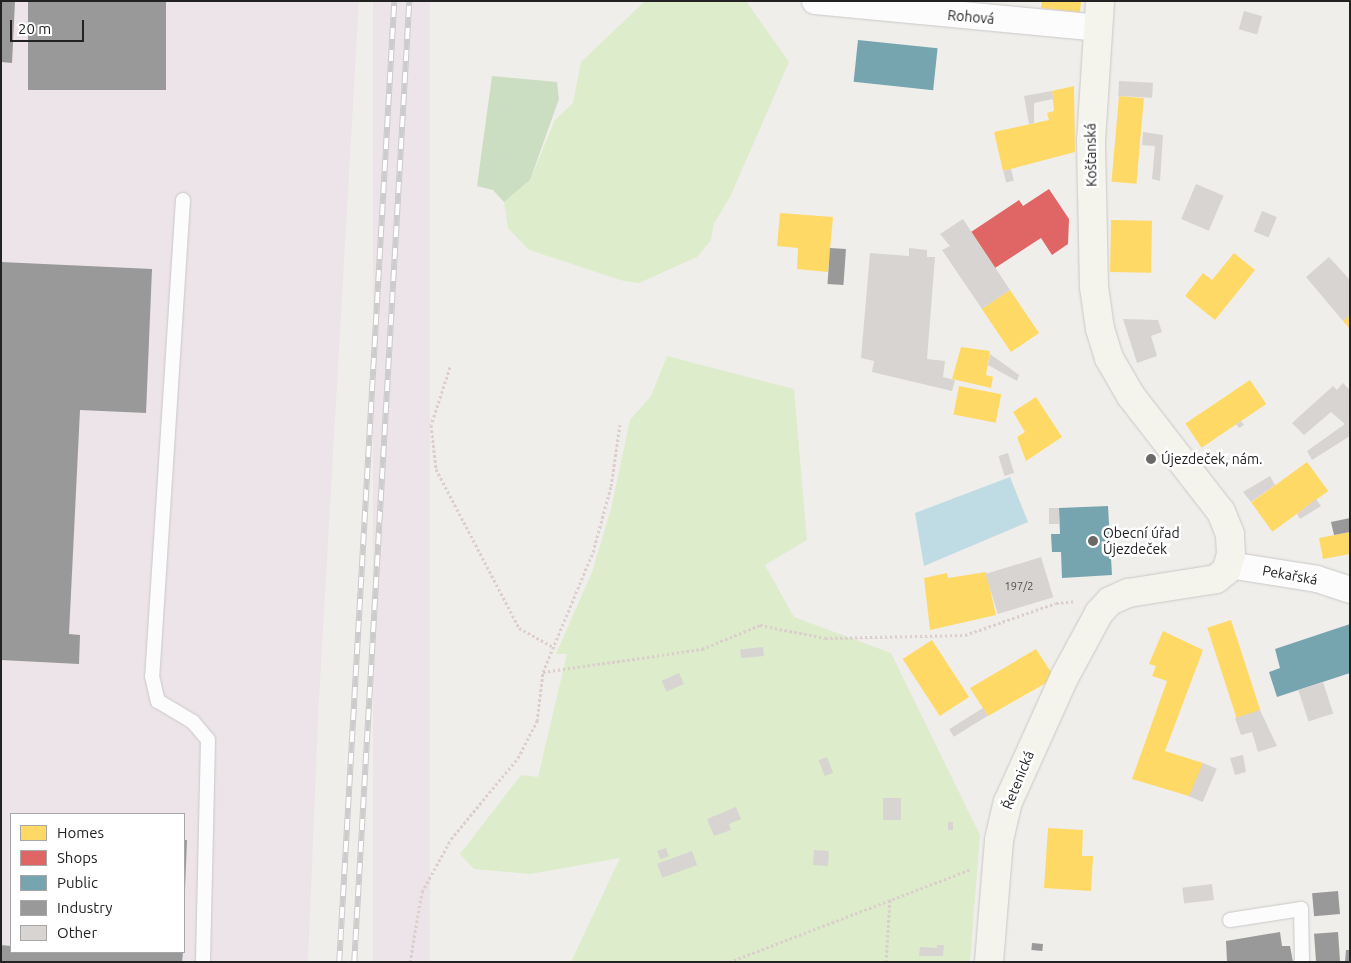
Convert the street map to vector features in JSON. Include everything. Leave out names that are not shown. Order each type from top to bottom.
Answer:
[{"type":"street","name":"Rohová","points":[[815,1],[1098,28]]},
{"type":"street","name":"Košťanská","points":[[1100,1],[1091,141],[1097,310],[1105,345],[1122,383],[1221,512],[1232,544],[1229,565]]},
{"type":"street","name":"Pekařská","points":[[1229,565],[1318,579],[1350,590]]},
{"type":"street","points":[[1099,612],[1110,601],[1128,593],[1216,579],[1229,565]]},
{"type":"street","name":"Řetenická","points":[[989,962],[996,866],[1004,816],[1018,775],[1099,612]]},
{"type":"lane","points":[[183,200],[152,676],[158,701],[193,722],[208,740],[203,962]]},
{"type":"lane","points":[[1230,920],[1301,909],[1302,962]]},
{"type":"path","points":[[450,367],[431,425],[436,469],[519,628],[553,647]]},
{"type":"path","points":[[410,962],[422,892],[451,839],[518,758],[537,721],[543,672],[593,552],[611,486],[620,425]]},
{"type":"path","points":[[543,672],[702,649],[760,625],[825,638],[965,635],[1064,600],[1078,601],[1099,612]]},
{"type":"path","points":[[729,962],[964,869],[996,866]]},
{"type":"path","points":[[886,962],[890,898]]},
{"type":"shaded area","points":[[1,1],[359,1],[319,700],[308,962],[1,962]]},
{"type":"shaded area","points":[[373,1],[430,1],[430,962],[373,962]]},
{"type":"green space","points":[[645,1],[746,1],[789,62],[731,195],[714,224],[711,240],[697,257],[639,283],[624,281],[529,250],[508,228],[504,202],[530,180],[555,120],[573,103],[581,62]]},
{"type":"green space","points":[[492,76],[557,82],[559,99],[530,180],[504,202],[493,190],[477,186]]},
{"type":"green space","points":[[667,356],[794,389],[807,540],[765,565],[794,617],[891,653],[980,835],[970,962],[571,962],[620,858],[530,874],[474,869],[460,854],[521,775],[538,777],[567,654],[556,654],[592,572],[611,509],[630,420],[651,396]]},
{"type":"water","points":[[1010,477],[1028,522],[924,566],[915,513]]},
{"type":"building: Homes","points":[[1042,1],[1081,1],[1080,12],[1041,8]]},
{"type":"building: Homes","points":[[1074,86],[1075,152],[1003,171],[994,132],[1049,120],[1047,113],[1054,111],[1052,91]]},
{"type":"building: Homes","points":[[1119,96],[1144,98],[1136,184],[1112,182]]},
{"type":"building: Homes","points":[[780,213],[833,217],[828,272],[797,269],[798,248],[777,246]]},
{"type":"building: Homes","points":[[1111,220],[1152,221],[1151,273],[1110,272]]},
{"type":"building: Homes","points":[[1234,253],[1255,270],[1215,320],[1185,296],[1203,273],[1212,280]]},
{"type":"building: Homes","points":[[1010,290],[1039,333],[1011,352],[982,309]]},
{"type":"building: Homes","points":[[1350,315],[1350,329],[1343,321]]},
{"type":"building: Homes","points":[[961,347],[990,351],[986,375],[993,377],[991,388],[952,379]]},
{"type":"building: Homes","points":[[1250,380],[1266,404],[1202,448],[1185,424]]},
{"type":"building: Homes","points":[[959,386],[1001,394],[996,423],[953,414]]},
{"type":"building: Homes","points":[[1036,397],[1062,437],[1026,461],[1017,437],[1025,432],[1013,412]]},
{"type":"building: Homes","points":[[1307,462],[1328,491],[1272,532],[1251,503]]},
{"type":"building: Homes","points":[[1350,532],[1350,554],[1323,559],[1319,538]]},
{"type":"building: Homes","points":[[986,572],[996,615],[930,630],[924,578],[947,573],[948,578]]},
{"type":"building: Homes","points":[[1231,620],[1260,710],[1237,718],[1207,628]]},
{"type":"building: Homes","points":[[1163,631],[1203,650],[1165,751],[1203,763],[1192,797],[1132,779],[1167,681],[1152,676],[1156,666],[1149,664]]},
{"type":"building: Homes","points":[[932,640],[969,697],[940,716],[903,659]]},
{"type":"building: Homes","points":[[1036,649],[1051,672],[1046,683],[988,716],[970,688]]},
{"type":"building: Homes","points":[[1048,828],[1083,830],[1082,856],[1093,856],[1091,891],[1044,888]]},
{"type":"building: Shops","points":[[1049,189],[1069,219],[1068,244],[1052,255],[1041,238],[995,268],[971,232],[1019,200],[1023,206]]},
{"type":"building: Public","points":[[858,40],[938,48],[933,90],[854,82]]},
{"type":"building: Public","points":[[1108,506],[1112,575],[1062,578],[1061,552],[1052,552],[1051,534],[1060,534],[1059,508]]},
{"type":"building: Public","points":[[1350,624],[1350,673],[1277,697],[1269,672],[1280,668],[1275,649]]},
{"type":"building: Industry","points":[[1,1],[15,1],[12,63],[1,62]]},
{"type":"building: Industry","points":[[28,1],[166,1],[166,90],[28,90]]},
{"type":"building: Industry","points":[[830,248],[846,249],[843,285],[827,284]]},
{"type":"building: Industry","points":[[1,262],[152,269],[146,413],[80,410],[69,634],[80,635],[79,664],[1,660]]},
{"type":"building: Industry","points":[[1350,518],[1350,532],[1334,535],[1331,522]]},
{"type":"building: Industry","points":[[185,840],[187,840],[185,890]]},
{"type":"building: Industry","points":[[1338,891],[1340,914],[1314,916],[1312,893]]},
{"type":"building: Industry","points":[[1280,932],[1282,946],[1290,946],[1293,962],[1227,962],[1226,941]]},
{"type":"building: Industry","points":[[1338,932],[1340,962],[1316,962],[1314,934]]},
{"type":"building: Industry","points":[[1032,943],[1043,944],[1042,951],[1031,950]]},
{"type":"building: Industry","points":[[1,945],[10,946],[10,953],[183,953],[182,962],[1,962]]},
{"type":"building: Industry","points":[[1346,950],[1350,950],[1350,962],[1345,962]]},
{"type":"building: Other","points":[[1244,11],[1262,16],[1257,35],[1239,29]]},
{"type":"building: Other","points":[[1119,81],[1153,83],[1152,98],[1118,96]]},
{"type":"building: Other","points":[[1052,91],[1053,99],[1034,103],[1034,123],[1029,124],[1024,96]]},
{"type":"building: Other","points":[[1143,132],[1163,135],[1160,181],[1152,179],[1155,146],[1142,145]]},
{"type":"building: Other","points":[[1011,169],[1014,181],[1006,183],[1003,171]]},
{"type":"building: Other","points":[[1196,184],[1224,196],[1209,231],[1181,219]]},
{"type":"building: Other","points":[[1262,211],[1277,217],[1269,237],[1254,231]]},
{"type":"building: Other","points":[[963,219],[1010,290],[982,309],[942,250],[950,246],[940,234]]},
{"type":"building: Other","points":[[909,248],[927,250],[927,257],[935,257],[927,359],[945,361],[943,377],[955,380],[952,391],[872,372],[874,361],[861,358],[870,253],[909,256]]},
{"type":"building: Other","points":[[1329,257],[1350,280],[1350,315],[1343,321],[1306,277]]},
{"type":"building: Other","points":[[1123,319],[1158,320],[1162,332],[1151,336],[1157,356],[1137,363]]},
{"type":"building: Other","points":[[990,354],[1019,375],[1017,381],[988,365]]},
{"type":"building: Other","points":[[1343,383],[1350,390],[1350,436],[1312,460],[1307,451],[1345,424],[1331,412],[1304,435],[1292,423],[1333,386],[1337,390]]},
{"type":"building: Other","points":[[1241,421],[1244,425],[1239,428],[1236,424]]},
{"type":"building: Other","points":[[1008,453],[1014,473],[1005,476],[998,456]]},
{"type":"building: Other","points":[[1270,476],[1275,485],[1251,502],[1243,492]]},
{"type":"building: Other","points":[[1316,499],[1321,506],[1300,519],[1297,514]]},
{"type":"building: Other","points":[[1049,508],[1059,508],[1059,524],[1049,524]]},
{"type":"building: Other","points":[[1041,557],[1053,597],[998,614],[986,574]]},
{"type":"building: Other","points":[[763,647],[764,656],[741,658],[740,649]]},
{"type":"building: Other","points":[[679,673],[684,684],[667,692],[662,681]]},
{"type":"building: Other","points":[[1323,682],[1333,713],[1308,721],[1298,690]]},
{"type":"building: Other","points":[[983,708],[988,716],[954,737],[949,729]]},
{"type":"building: Other","points":[[1260,710],[1277,746],[1258,752],[1252,732],[1241,735],[1235,718]]},
{"type":"building: Other","points":[[1243,755],[1246,772],[1235,775],[1230,758]]},
{"type":"building: Other","points":[[827,757],[833,773],[825,776],[819,760]]},
{"type":"building: Other","points":[[1203,763],[1217,769],[1203,802],[1189,796]]},
{"type":"building: Other","points":[[883,798],[901,798],[901,820],[883,820]]},
{"type":"building: Other","points":[[736,807],[741,819],[729,824],[731,830],[714,836],[707,819]]},
{"type":"building: Other","points":[[948,822],[953,822],[953,830],[948,830]]},
{"type":"building: Other","points":[[666,848],[669,857],[660,859],[657,851]]},
{"type":"building: Other","points":[[814,850],[829,851],[828,866],[813,865]]},
{"type":"building: Other","points":[[692,851],[697,865],[662,878],[657,864]]},
{"type":"building: Other","points":[[1212,884],[1214,900],[1184,904],[1182,888]]},
{"type":"building: Other","points":[[937,945],[944,945],[943,956],[919,956],[920,947],[937,948]]},
{"type":"railway","points":[[339,962],[394,1]]},
{"type":"railway","points":[[354,962],[409,1]]},
{"type":"place","name":"Újezdeček, nám.","points":[[1151,459]]},
{"type":"place","name":"Obecní úřad Újezdeček","points":[[1093,541]]}]
